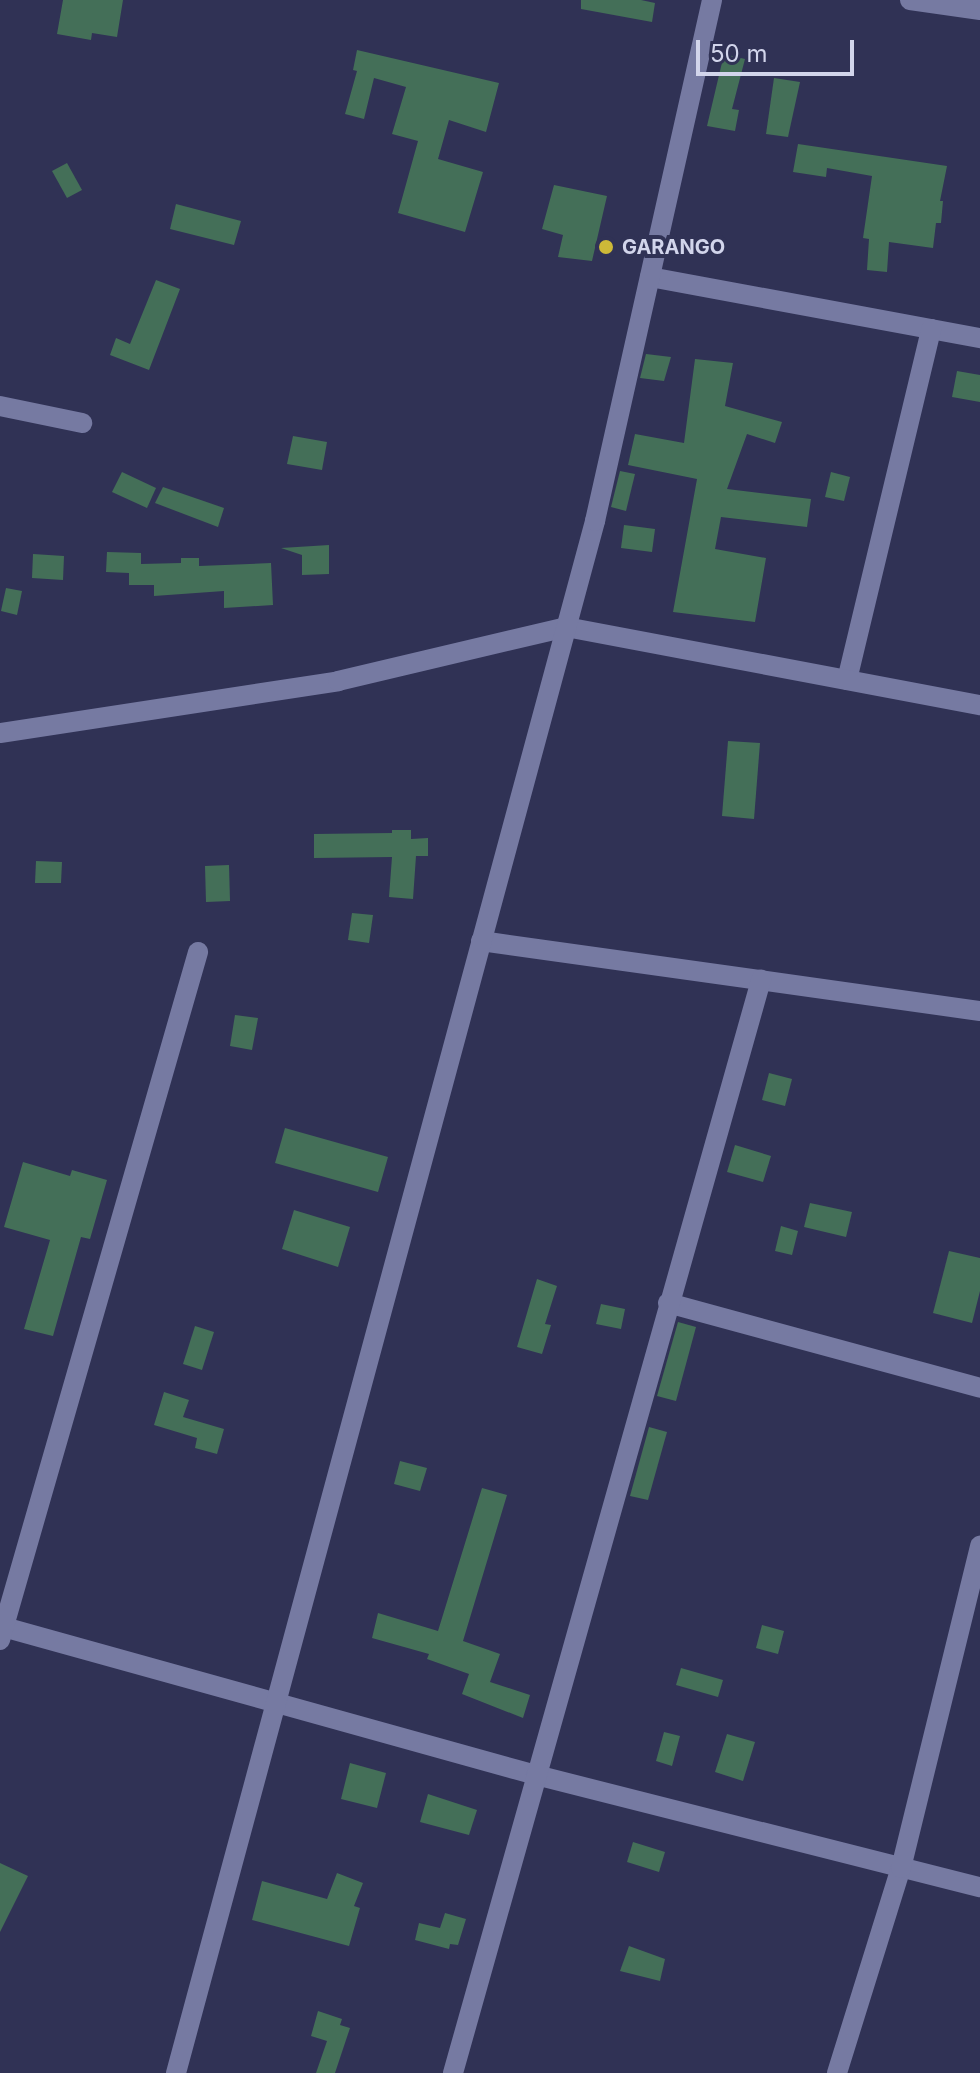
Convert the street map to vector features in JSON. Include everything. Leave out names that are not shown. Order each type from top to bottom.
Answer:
[{"type":"street","points":[[176,2073],[595,521],[712,0]]},
{"type":"street","points":[[910,0],[980,10]]},
{"type":"street","points":[[650,277],[980,338]]},
{"type":"street","points":[[847,680],[931,329]]},
{"type":"street","points":[[0,406],[82,423]]},
{"type":"street","points":[[0,733],[338,681],[566,627],[980,705]]},
{"type":"street","points":[[481,941],[980,1011]]},
{"type":"street","points":[[198,952],[1,1631],[536,1775],[980,1887]]},
{"type":"street","points":[[453,2073],[761,980]]},
{"type":"street","points":[[668,1303],[980,1388]]},
{"type":"street","points":[[837,2073],[901,1868],[980,1546]]},
{"type":"building","points":[[63,0],[123,0],[117,37],[92,33],[91,40],[57,34]]},
{"type":"building","points":[[581,0],[641,0],[655,3],[652,22],[581,9]]},
{"type":"building","points":[[357,50],[499,83],[486,132],[449,120],[438,159],[483,172],[465,232],[398,213],[418,141],[392,134],[406,87],[374,78],[364,119],[345,114],[357,71],[353,70]]},
{"type":"building","points":[[724,54],[745,59],[732,109],[739,110],[735,131],[707,126]]},
{"type":"building","points":[[774,78],[800,82],[788,137],[766,134]]},
{"type":"building","points":[[798,144],[947,166],[940,201],[943,201],[941,223],[936,223],[933,248],[889,242],[887,272],[867,270],[869,239],[863,238],[872,176],[827,168],[826,177],[793,172]]},
{"type":"building","points":[[67,163],[82,190],[67,198],[52,171]]},
{"type":"building","points":[[554,185],[607,196],[592,261],[558,257],[563,235],[542,229]]},
{"type":"building","points":[[176,204],[241,221],[234,245],[170,229]]},
{"type":"building","points":[[156,280],[180,289],[149,370],[110,355],[116,338],[130,344]]},
{"type":"building","points":[[646,354],[671,357],[664,381],[640,378]]},
{"type":"building","points":[[695,359],[733,363],[725,406],[782,422],[775,443],[747,434],[727,489],[811,499],[807,527],[721,517],[715,549],[766,558],[755,622],[673,612],[697,479],[628,465],[635,434],[684,443]]},
{"type":"building","points":[[957,371],[980,375],[980,402],[952,397]]},
{"type":"building","points":[[293,436],[327,442],[322,470],[287,464]]},
{"type":"building","points":[[620,471],[635,474],[626,511],[611,507]]},
{"type":"building","points":[[122,472],[156,488],[147,508],[112,492]]},
{"type":"building","points":[[831,472],[850,477],[844,501],[825,497]]},
{"type":"building","points":[[163,487],[224,508],[218,527],[155,503]]},
{"type":"building","points":[[624,525],[655,529],[652,552],[621,548]]},
{"type":"building","points":[[329,545],[329,574],[302,575],[302,555],[281,548]]},
{"type":"building","points":[[107,552],[141,553],[141,564],[181,563],[181,558],[199,558],[199,566],[271,563],[273,605],[224,608],[224,591],[154,596],[154,585],[129,585],[129,573],[106,572]]},
{"type":"building","points":[[33,554],[64,556],[63,580],[32,578]]},
{"type":"building","points":[[6,588],[22,591],[17,615],[1,611]]},
{"type":"building","points":[[728,741],[760,743],[754,819],[722,816]]},
{"type":"building","points":[[392,830],[411,830],[411,839],[428,838],[428,856],[416,856],[413,899],[389,897],[392,857],[314,858],[314,834],[392,833]]},
{"type":"building","points":[[36,861],[62,862],[61,883],[35,883]]},
{"type":"building","points":[[229,865],[230,901],[206,902],[205,866]]},
{"type":"building","points":[[352,913],[373,915],[369,943],[348,940]]},
{"type":"building","points":[[235,1015],[258,1018],[252,1050],[230,1046]]},
{"type":"building","points":[[769,1073],[792,1079],[785,1106],[762,1100]]},
{"type":"building","points":[[285,1128],[388,1157],[378,1192],[275,1163]]},
{"type":"building","points":[[735,1145],[771,1156],[763,1182],[727,1172]]},
{"type":"building","points":[[23,1162],[70,1176],[72,1170],[107,1180],[90,1239],[81,1237],[53,1336],[24,1329],[50,1240],[4,1227]]},
{"type":"building","points":[[810,1203],[852,1212],[846,1237],[804,1227]]},
{"type":"building","points":[[294,1210],[350,1227],[338,1267],[282,1249]]},
{"type":"building","points":[[781,1226],[798,1231],[792,1255],[775,1251]]},
{"type":"building","points":[[949,1251],[980,1258],[980,1291],[972,1323],[933,1313]]},
{"type":"building","points":[[537,1279],[557,1286],[545,1324],[551,1325],[542,1354],[517,1347]]},
{"type":"building","points":[[601,1304],[625,1309],[621,1329],[596,1324]]},
{"type":"building","points":[[678,1322],[696,1327],[676,1401],[657,1396]]},
{"type":"building","points":[[195,1326],[214,1332],[202,1370],[183,1364]]},
{"type":"building","points":[[164,1392],[189,1400],[183,1417],[224,1429],[217,1454],[195,1448],[197,1438],[154,1425]]},
{"type":"building","points":[[649,1427],[667,1432],[648,1500],[630,1496]]},
{"type":"building","points":[[400,1461],[427,1468],[420,1491],[394,1484]]},
{"type":"building","points":[[482,1488],[507,1495],[463,1641],[500,1654],[490,1682],[530,1695],[523,1718],[462,1694],[469,1674],[427,1659],[429,1654],[372,1638],[378,1613],[438,1631]]},
{"type":"building","points":[[762,1625],[784,1631],[778,1654],[756,1648]]},
{"type":"building","points":[[681,1668],[723,1680],[718,1697],[676,1685]]},
{"type":"building","points":[[664,1732],[680,1736],[672,1766],[656,1761]]},
{"type":"building","points":[[727,1734],[755,1742],[743,1781],[715,1772]]},
{"type":"building","points":[[350,1763],[386,1773],[377,1808],[341,1799]]},
{"type":"building","points":[[428,1794],[477,1810],[469,1835],[420,1822]]},
{"type":"building","points":[[633,1842],[665,1852],[659,1872],[627,1862]]},
{"type":"building","points":[[0,1863],[28,1876],[0,1932]]},
{"type":"building","points":[[337,1873],[363,1883],[354,1906],[360,1908],[349,1946],[252,1920],[262,1881],[327,1899]]},
{"type":"building","points":[[445,1913],[466,1919],[458,1945],[450,1944],[449,1949],[415,1940],[419,1923],[440,1928]]},
{"type":"building","points":[[629,1946],[665,1959],[660,1981],[620,1971]]},
{"type":"building","points":[[318,2011],[342,2019],[340,2025],[350,2028],[335,2073],[316,2073],[327,2041],[311,2036]]},
{"type":"place","name":"GARANGO","points":[[606,247]]}]
